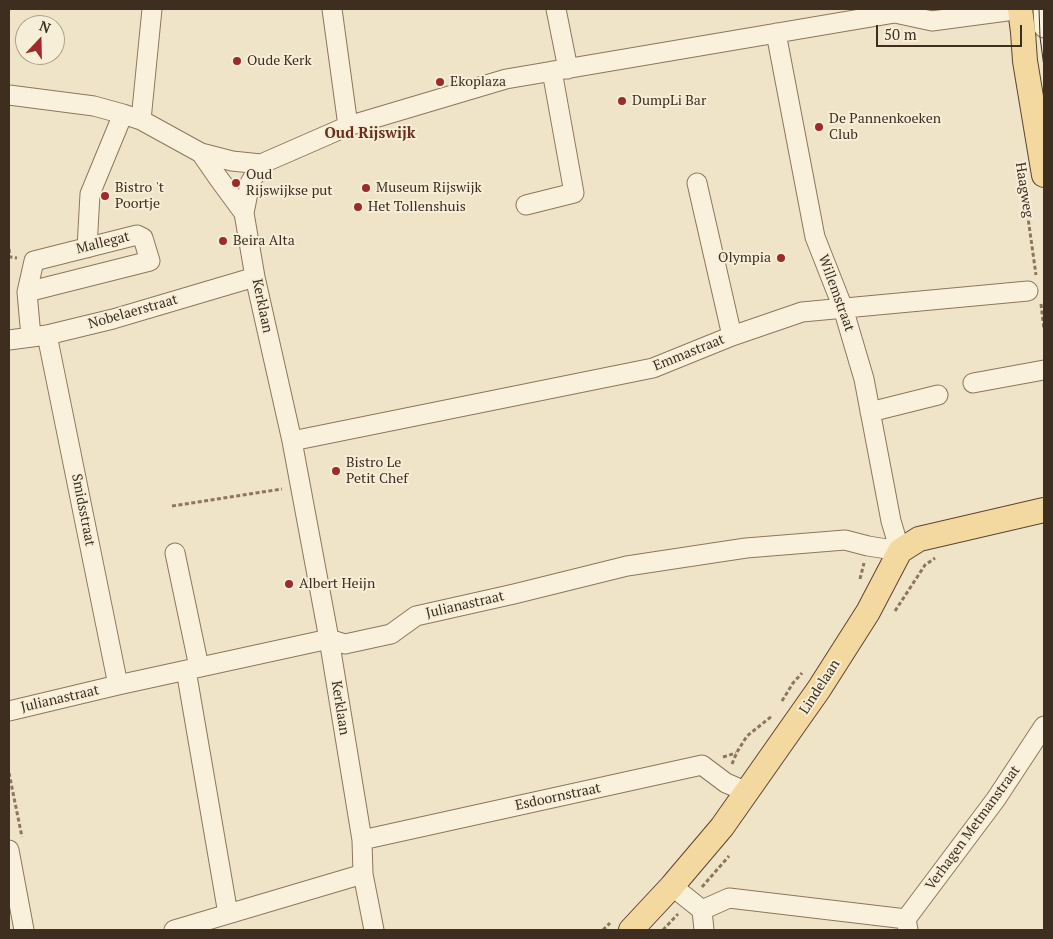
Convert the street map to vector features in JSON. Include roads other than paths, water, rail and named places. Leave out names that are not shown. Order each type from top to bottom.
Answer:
[{"type":"main road","name":"Haagweg","points":[[1021,9],[1033,176]]},
{"type":"main road","points":[[900,551],[919,539],[1044,510]]},
{"type":"main road","name":"Lindelaan","points":[[623,924],[672,886],[722,827],[736,788],[819,690],[868,612],[900,551]]},
{"type":"street","points":[[141,120],[152,9]]},
{"type":"street","points":[[332,9],[348,126]]},
{"type":"street","points":[[526,205],[574,193],[560,70],[556,9]]},
{"type":"street","points":[[9,95],[94,106],[141,120],[201,153],[232,161],[261,164],[348,126],[506,79],[902,11],[932,21],[1021,9]]},
{"type":"street","points":[[1043,9],[1044,28]]},
{"type":"street","name":"Willemstraat","points":[[776,33],[815,237],[843,308],[864,378],[891,521],[900,551]]},
{"type":"street","points":[[87,248],[90,194],[123,114]]},
{"type":"street","name":"Kerklaan","points":[[201,153],[244,213]]},
{"type":"street","name":"Kerklaan","points":[[261,164],[250,183],[244,213],[292,441],[329,639],[362,840],[363,874],[374,930]]},
{"type":"street","points":[[697,183],[732,336]]},
{"type":"street","name":"Mallegat","points":[[27,292],[150,262],[143,238],[137,235],[34,261],[27,292],[39,336]]},
{"type":"street","name":"Nobelaerstraat","points":[[9,340],[39,336],[113,319],[256,277]]},
{"type":"street","name":"Emmastraat","points":[[292,441],[654,368],[732,336],[802,312],[1035,288]]},
{"type":"street","name":"Smidsstraat","points":[[39,336],[118,685]]},
{"type":"street","points":[[973,383],[1044,370]]},
{"type":"street","points":[[870,412],[938,396]]},
{"type":"street","name":"Julianastraat","points":[[9,711],[329,639],[346,644],[391,634],[416,616],[627,566],[746,548],[845,540],[900,551]]},
{"type":"street","points":[[175,553],[228,914]]},
{"type":"street","name":"Verhagen Metmanstraat","points":[[907,924],[996,799],[1044,726]]},
{"type":"street","name":"Esdoornstraat","points":[[362,840],[702,765],[736,788]]},
{"type":"street","points":[[9,850],[24,930]]},
{"type":"street","points":[[174,930],[363,874]]},
{"type":"street","points":[[672,886],[696,906],[704,930]]},
{"type":"street","points":[[696,906],[729,898],[907,924]]},
{"type":"tram line","points":[[1039,9],[1044,67]]},
{"type":"place","name":"Oude Kerk","points":[[237,61]]},
{"type":"place","name":"Ekoplaza","points":[[440,82]]},
{"type":"place","name":"DumpLi Bar","points":[[622,101]]},
{"type":"place","name":"De Pannenkoeken Club","points":[[819,127]]},
{"type":"place","name":"Oud Rijswijkse put","points":[[236,183]]},
{"type":"place","name":"Museum Rijswijk","points":[[366,188]]},
{"type":"place","name":"Bistro 't Poortje","points":[[105,196]]},
{"type":"place","name":"Het Tollenshuis","points":[[358,207]]},
{"type":"place","name":"Beira Alta","points":[[223,241]]},
{"type":"place","name":"Olympia","points":[[781,258]]},
{"type":"place","name":"Bistro Le Petit Chef","points":[[336,471]]},
{"type":"place","name":"Albert Heijn","points":[[289,584]]},
{"type":"district","name":"Oud Rijswijk","points":[[370,134]]}]
